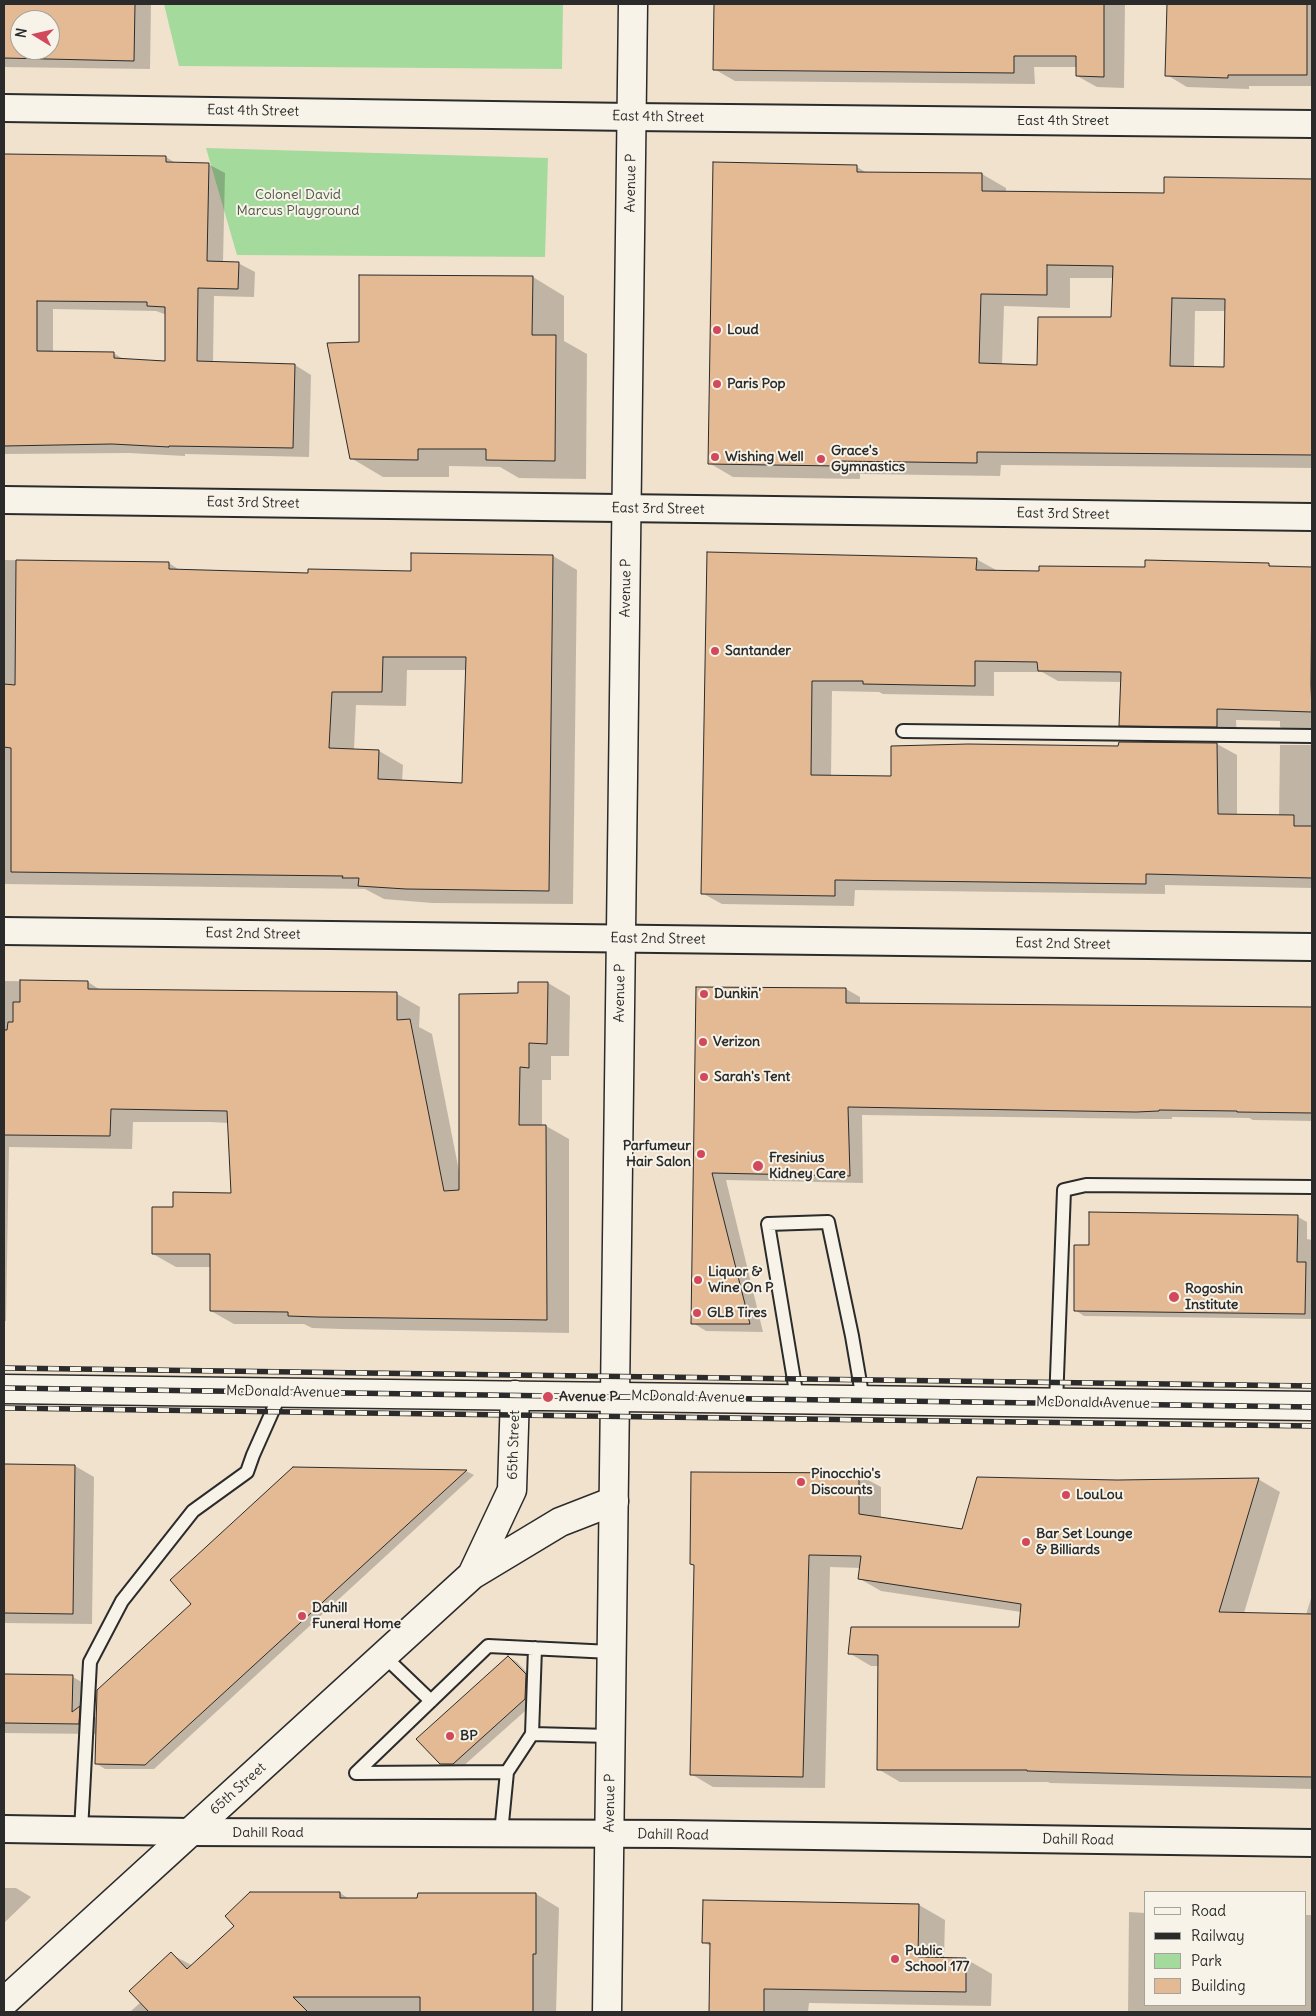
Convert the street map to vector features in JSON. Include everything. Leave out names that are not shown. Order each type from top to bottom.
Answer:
[{"type":"main road","name":"Avenue P","points":[[607,2012],[634,4]]},
{"type":"main road","name":"McDonald Avenue","points":[[4,1388],[1312,1406]]},
{"type":"main road","name":"65th Street","points":[[472,1575],[512,1490],[515,1395]]},
{"type":"main road","name":"65th Street","points":[[4,2002],[472,1575],[560,1522],[614,1501]]},
{"type":"street","name":"East 4th Street","points":[[4,108],[1312,124]]},
{"type":"street","name":"East 3rd Street","points":[[4,500],[1312,517]]},
{"type":"street","name":"East 2nd Street","points":[[4,930],[1312,947]]},
{"type":"street","name":"Dahill Road","points":[[4,1829],[1312,1843]]},
{"type":"lane","points":[[904,732],[1312,736]]},
{"type":"lane","points":[[1056,1402],[1064,1190],[1086,1185],[1312,1187]]},
{"type":"lane","points":[[797,1398],[768,1224],[828,1222],[852,1336],[863,1400]]},
{"type":"lane","points":[[81,1831],[90,1662],[122,1601],[193,1511],[247,1472],[281,1392]]},
{"type":"lane","points":[[507,1772],[356,1773],[488,1646],[612,1652]]},
{"type":"lane","points":[[502,1834],[507,1772],[532,1734],[535,1648]]},
{"type":"lane","points":[[384,1656],[431,1701]]},
{"type":"lane","points":[[532,1734],[610,1736]]},
{"type":"green space","points":[[164,4],[563,4],[562,69],[179,66]]},
{"type":"green space","name":"Colonel David Marcus Playground","points":[[206,148],[548,158],[545,257],[237,255]]},
{"type":"building","points":[[4,4],[135,4],[134,61],[60,59],[60,10],[10,10],[10,58],[4,58]]},
{"type":"building","points":[[714,4],[1104,4],[1104,77],[1076,76],[1076,56],[1014,56],[1014,73],[713,70]]},
{"type":"building","points":[[1167,4],[1307,4],[1307,75],[1228,75],[1228,78],[1165,76]]},
{"type":"building","points":[[4,154],[166,156],[166,162],[209,163],[207,261],[239,262],[238,289],[198,288],[197,361],[295,364],[293,448],[169,447],[112,444],[4,446]],"holes":[[[37,301],[147,302],[147,306],[165,307],[165,361],[114,358],[114,352],[37,351]]]},
{"type":"building","points":[[713,162],[857,165],[857,172],[982,173],[982,191],[1164,193],[1164,177],[1312,179],[1312,455],[977,452],[977,463],[837,461],[837,466],[708,464]],"holes":[[[1047,265],[1113,266],[1111,317],[1038,317],[1037,365],[979,363],[981,294],[1047,295]],[[1172,298],[1225,299],[1224,367],[1170,366]]]},
{"type":"building","points":[[359,275],[533,276],[532,335],[556,335],[555,461],[486,460],[486,449],[418,449],[418,460],[350,459],[327,343],[359,342]]},
{"type":"building","points":[[707,552],[977,558],[976,570],[1039,571],[1039,566],[1145,567],[1145,560],[1269,563],[1269,566],[1312,567],[1312,712],[1217,709],[1217,727],[1119,726],[1121,672],[1038,671],[1037,662],[975,661],[975,686],[863,684],[863,681],[812,681],[811,775],[891,776],[891,746],[968,744],[1118,746],[1119,742],[1217,743],[1218,814],[1294,815],[1294,826],[1312,826],[1312,878],[1146,874],[1146,884],[835,880],[835,896],[701,894]]},
{"type":"building","points":[[411,553],[553,555],[549,891],[406,889],[358,886],[359,878],[342,878],[343,876],[11,872],[11,748],[4,747],[4,684],[15,685],[16,560],[169,562],[169,569],[308,573],[308,569],[411,571]],"holes":[[[383,657],[466,657],[462,783],[378,779],[379,750],[329,748],[332,692],[382,692]]]},
{"type":"building","points":[[20,980],[88,981],[88,989],[397,992],[397,1020],[410,1019],[444,1191],[459,1190],[459,994],[518,993],[518,982],[548,982],[547,1044],[529,1043],[529,1068],[520,1067],[519,1125],[546,1125],[547,1320],[317,1317],[288,1316],[288,1312],[210,1311],[210,1254],[152,1254],[152,1207],[173,1207],[173,1192],[231,1193],[227,1111],[111,1109],[110,1136],[4,1135],[4,1030],[7,1030],[8,1022],[13,1022],[13,1002],[20,1002]]},
{"type":"building","points":[[696,987],[846,988],[846,1003],[1312,1007],[1312,1113],[848,1107],[850,1176],[712,1173],[750,1324],[691,1324]]},
{"type":"building","points":[[1089,1212],[1298,1215],[1297,1262],[1306,1262],[1305,1314],[1074,1311],[1074,1245],[1089,1245]]},
{"type":"building","points":[[4,1464],[75,1465],[73,1614],[4,1613]]},
{"type":"building","points":[[293,1467],[467,1470],[145,1765],[95,1764],[97,1690],[191,1604],[170,1580]]},
{"type":"building","points":[[691,1472],[859,1473],[859,1514],[962,1529],[977,1477],[1117,1480],[1259,1478],[1219,1612],[1312,1614],[1312,1777],[1027,1770],[877,1770],[878,1655],[848,1654],[851,1627],[1019,1627],[1021,1604],[858,1579],[861,1556],[809,1555],[803,1777],[690,1775],[694,1565],[690,1564]]},
{"type":"building","points":[[508,1656],[526,1674],[525,1699],[453,1764],[440,1764],[416,1739]]},
{"type":"building","points":[[4,1674],[73,1675],[72,1712],[80,1706],[79,1724],[4,1723]]},
{"type":"building","points":[[250,1892],[340,1892],[340,1898],[417,1898],[418,1893],[536,1893],[536,1954],[533,1954],[533,2012],[420,2012],[420,1997],[293,1997],[308,2012],[149,2012],[129,1991],[171,1952],[187,1969],[234,1926],[225,1916]]},
{"type":"building","points":[[703,1900],[919,1904],[918,1957],[966,1958],[966,1992],[764,1989],[764,2012],[709,2012],[710,1943],[702,1943]]},
{"type":"railway","points":[[4,1368],[1312,1386]]},
{"type":"railway","points":[[4,1388],[1312,1407]]},
{"type":"railway","points":[[4,1408],[1312,1426]]},
{"type":"place","name":"Loud","points":[[717,330]]},
{"type":"place","name":"Paris Pop","points":[[717,384]]},
{"type":"place","name":"Wishing Well","points":[[715,457]]},
{"type":"place","name":"Grace's Gymnastics","points":[[821,459]]},
{"type":"place","name":"Santander","points":[[715,651]]},
{"type":"place","name":"Dunkin'","points":[[704,994]]},
{"type":"place","name":"Verizon","points":[[703,1042]]},
{"type":"place","name":"Sarah's Tent","points":[[704,1077]]},
{"type":"place","name":"Parfumeur Hair Salon","points":[[701,1154]]},
{"type":"place","name":"Fresinius Kidney Care","points":[[758,1166]]},
{"type":"place","name":"Liquor & Wine On P","points":[[698,1280]]},
{"type":"place","name":"Rogoshin Institute","points":[[1174,1297]]},
{"type":"place","name":"GLB Tires","points":[[697,1313]]},
{"type":"place","name":"Avenue P","points":[[548,1397]]},
{"type":"place","name":"Pinocchio's Discounts","points":[[801,1482]]},
{"type":"place","name":"LouLou","points":[[1066,1495]]},
{"type":"place","name":"Bar Set Lounge & Billiards","points":[[1026,1542]]},
{"type":"place","name":"Dahill Funeral Home","points":[[302,1616]]},
{"type":"place","name":"BP","points":[[450,1736]]},
{"type":"place","name":"Public School 177","points":[[895,1959]]}]
